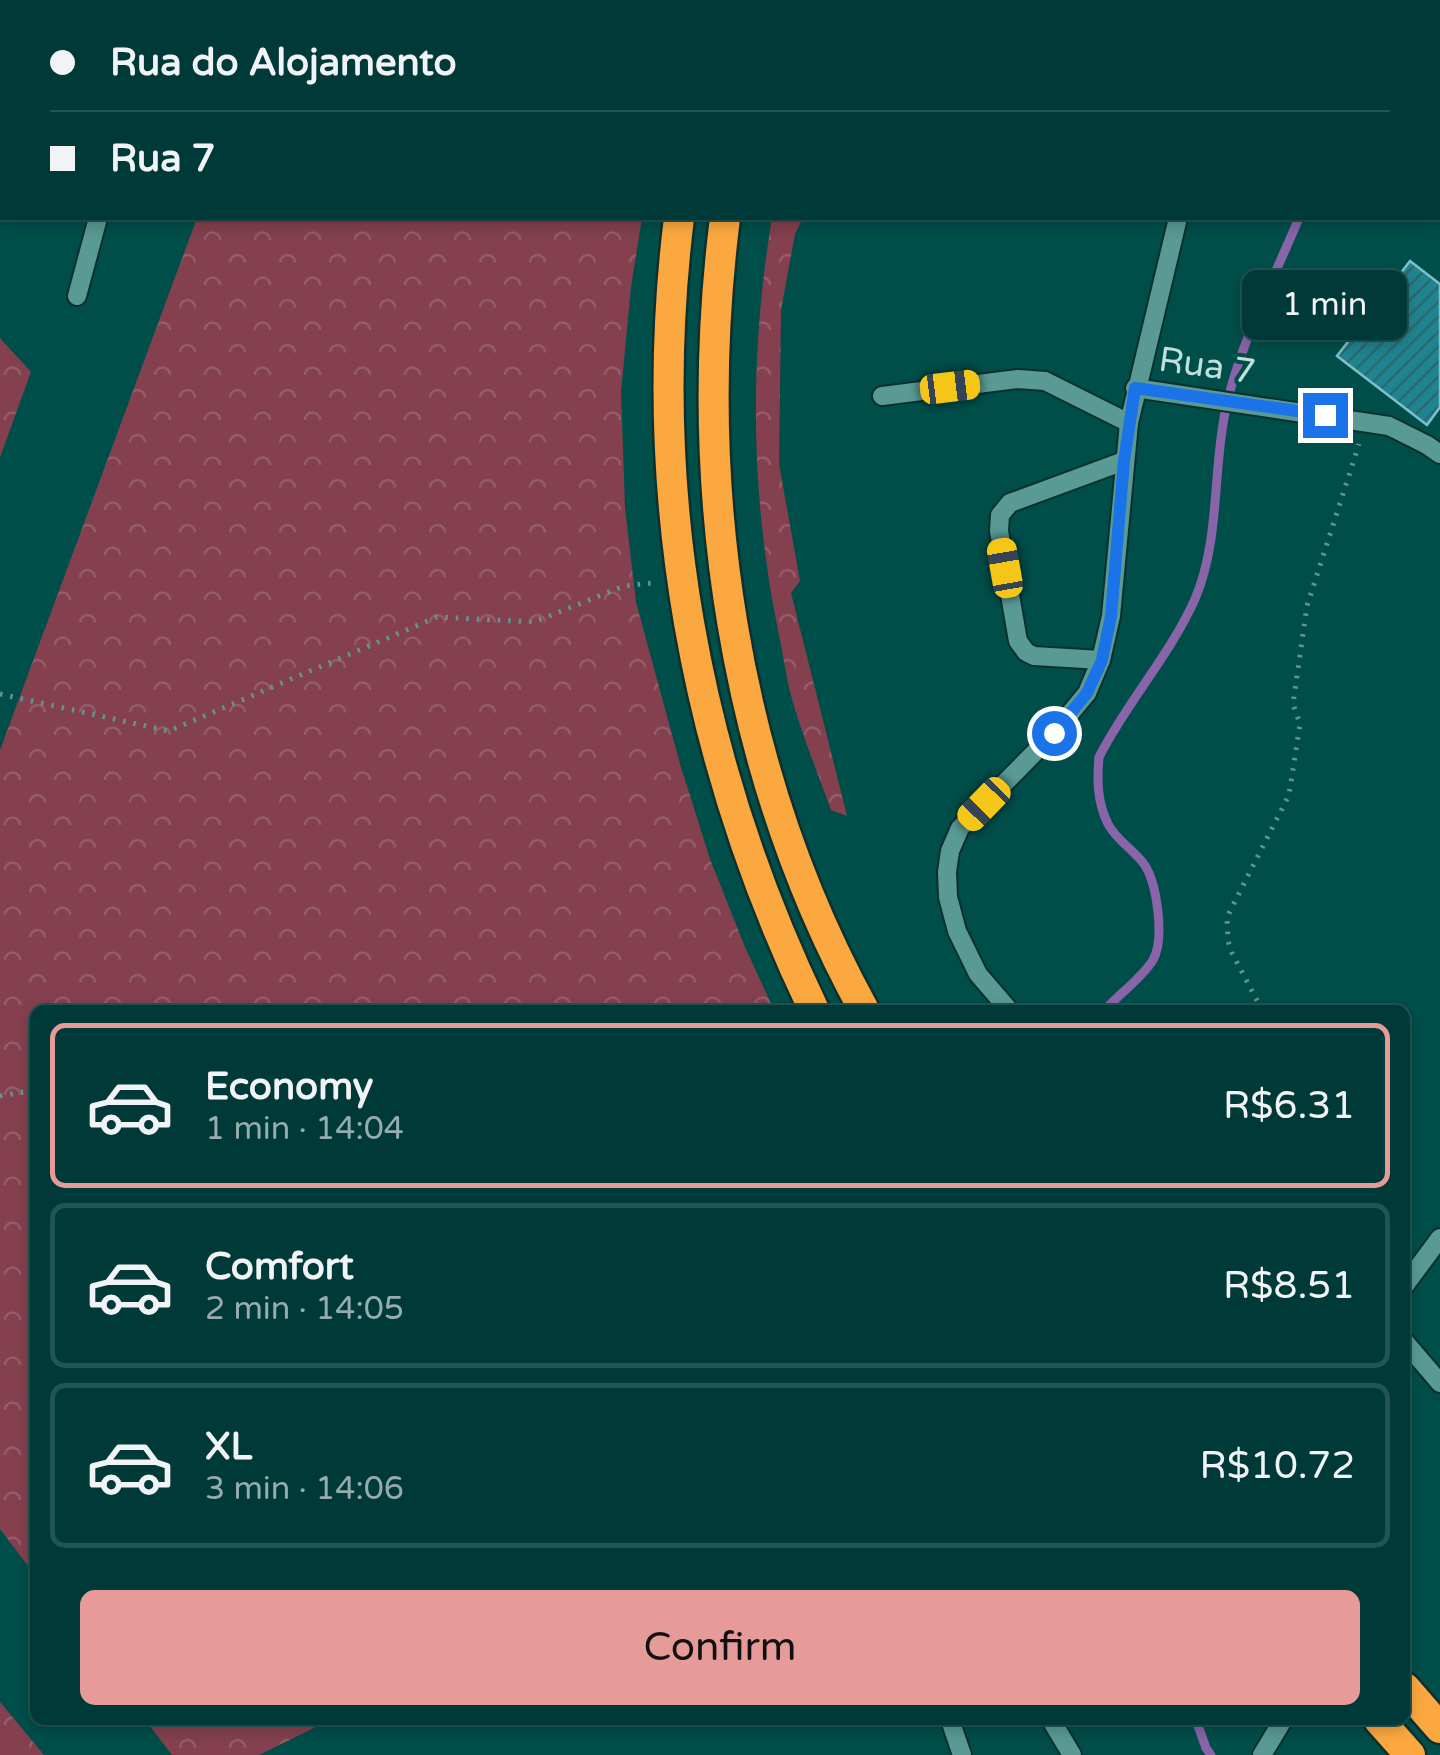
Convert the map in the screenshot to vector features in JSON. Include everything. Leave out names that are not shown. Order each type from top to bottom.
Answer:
[{"type":"highway","points":[[679,220],[668,379],[672,479],[682,579],[698,678],[722,776],[765,902],[812,1005]]},
{"type":"highway","points":[[725,220],[716,317],[714,446],[735,638],[760,748],[784,825],[806,886],[862,1005]]},
{"type":"highway","points":[[1410,1694],[1440,1728]]},
{"type":"highway","points":[[1383,1725],[1410,1755]]},
{"type":"street","points":[[77,296],[97,220]]},
{"type":"street","points":[[1004,1005],[978,974],[958,931],[948,897],[946,872],[950,850],[960,828],[1054,733],[1087,693],[1102,660],[1111,616],[1128,422],[1177,220]]},
{"type":"street","points":[[882,396],[1018,379],[1045,382],[1128,422]]},
{"type":"street","name":"Rua 7","points":[[1135,388],[1389,426],[1440,454]]},
{"type":"street","points":[[1102,660],[1034,656],[1026,652],[1018,642],[998,531],[1000,515],[1010,502],[1124,461]]},
{"type":"street","points":[[1410,1278],[1440,1238]]},
{"type":"street","points":[[1410,1348],[1440,1383]]},
{"type":"street","points":[[952,1725],[962,1755]]},
{"type":"street","points":[[1054,1725],[1072,1755]]},
{"type":"street","points":[[1262,1755],[1280,1725]]},
{"type":"path","points":[[1259,1005],[1232,953],[1228,917],[1289,796],[1300,724],[1294,704],[1307,606],[1366,422]]},
{"type":"path","points":[[0,694],[169,731],[438,617],[534,622],[624,586],[682,579]]},
{"type":"path","points":[[0,1096],[30,1091]]},
{"type":"green space","points":[[196,220],[642,220],[621,392],[625,508],[636,602],[710,859],[772,1005],[30,1005],[30,1568],[0,1529],[0,750]]},
{"type":"green space","points":[[772,220],[802,220],[795,234],[781,310],[779,464],[800,581],[791,593],[847,816],[831,810],[803,734],[792,700],[769,583],[756,427],[756,374]]},
{"type":"green space","points":[[0,338],[31,372],[0,457]]},
{"type":"green space","points":[[0,1702],[44,1755],[0,1755]]},
{"type":"green space","points":[[149,1725],[320,1725],[259,1755],[172,1755]]},
{"type":"building","points":[[1410,261],[1440,284],[1440,407],[1427,425],[1337,356]]},
{"type":"waterway","points":[[1110,1005],[1153,960],[1159,925],[1149,873],[1104,816],[1099,757],[1173,640],[1203,578],[1230,393],[1256,316],[1298,220]]},
{"type":"waterway","points":[[1198,1725],[1211,1755]]},
{"type":"route","points":[[1054,733],[1087,693],[1102,660],[1111,616],[1128,422],[1135,388],[1325,415]]}]
